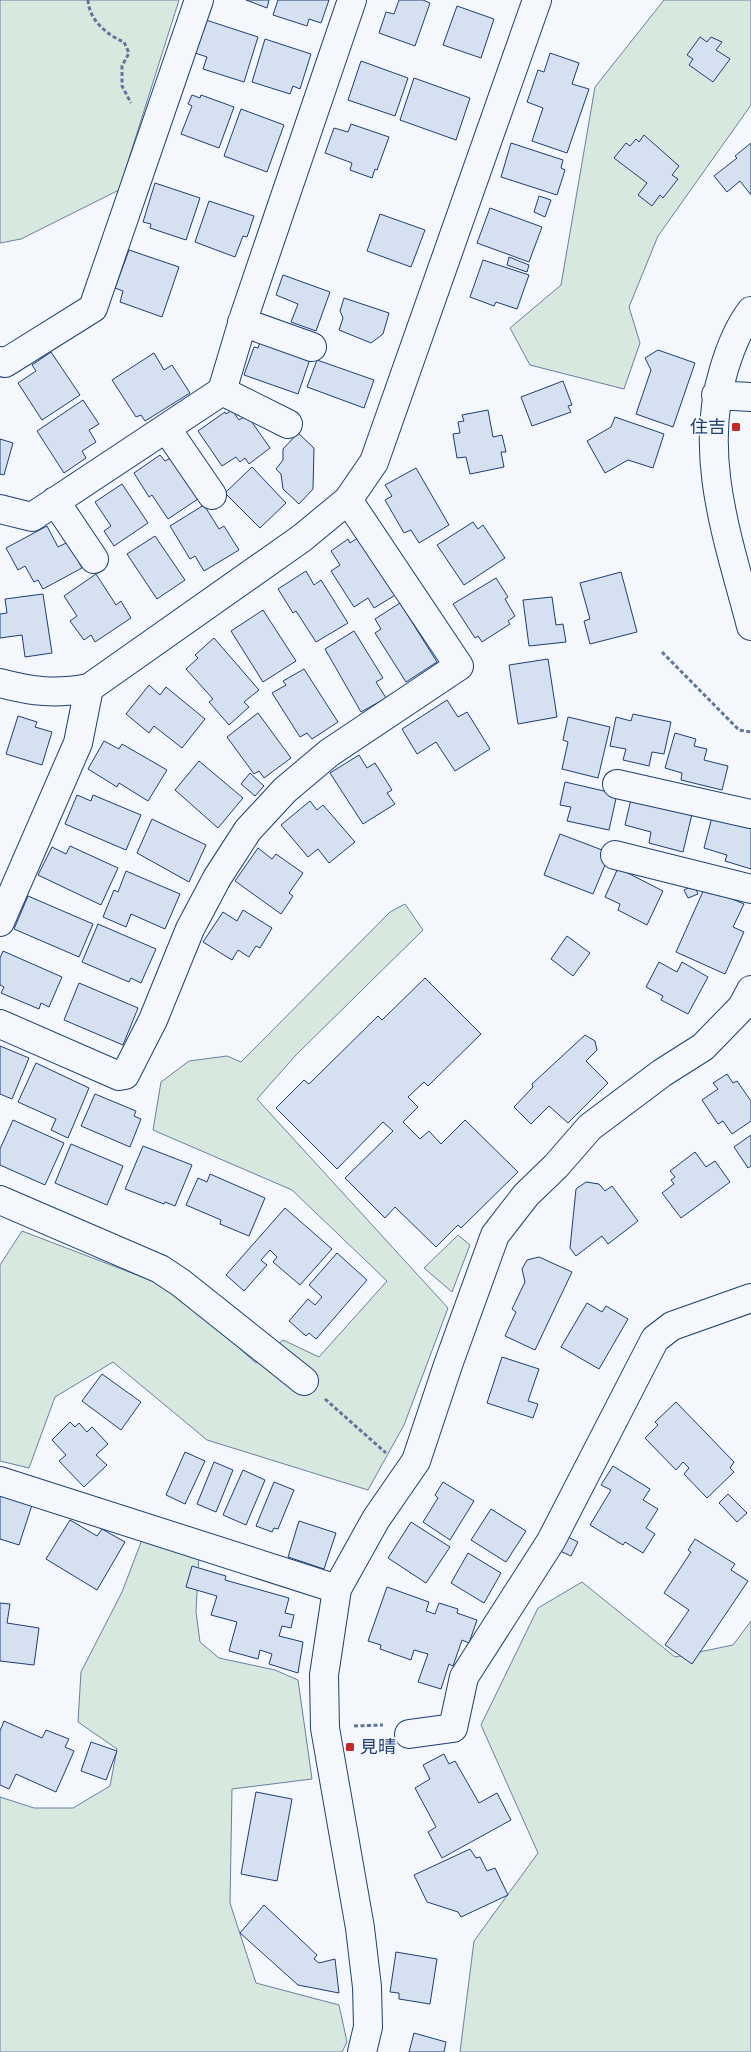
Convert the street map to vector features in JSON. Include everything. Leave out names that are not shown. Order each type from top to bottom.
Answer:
[{"type":"street","points":[[0,361],[5,363],[93,308],[199,0]]},
{"type":"street","points":[[0,508],[32,516],[222,391],[242,322],[352,0]]},
{"type":"street","points":[[0,683],[28,691],[62,693],[89,688],[302,538],[348,500],[374,462],[537,0]]},
{"type":"street","points":[[751,311],[744,320],[728,355],[716,395],[712,425],[713,461],[719,504],[751,626]]},
{"type":"street","points":[[242,322],[312,347]]},
{"type":"street","points":[[222,391],[288,424]]},
{"type":"street","points":[[716,395],[751,397]]},
{"type":"street","points":[[166,428],[212,495]]},
{"type":"street","points":[[0,1024],[119,1076],[125,1075],[153,1020],[190,930],[217,878],[248,830],[286,790],[329,753],[459,666],[348,500]]},
{"type":"street","points":[[56,501],[94,559]]},
{"type":"street","points":[[0,922],[78,742],[89,688]]},
{"type":"street","points":[[617,784],[751,814]]},
{"type":"street","points":[[616,854],[751,889]]},
{"type":"street","points":[[362,2052],[368,2027],[366,1977],[360,1928],[325,1728],[324,1675],[337,1590],[376,1519],[416,1461],[495,1235],[526,1195],[556,1166],[590,1128],[655,1078],[703,1047],[742,1007],[751,990]]},
{"type":"street","points":[[0,1200],[160,1268],[304,1381]]},
{"type":"street","points":[[409,1734],[453,1728],[464,1677],[551,1541],[655,1339],[672,1326],[751,1298]]},
{"type":"street","points":[[0,1481],[337,1590]]},
{"type":"path","points":[[88,0],[89,8],[100,26],[112,38],[124,42],[129,53],[122,66],[122,86],[132,106]]},
{"type":"path","points":[[662,652],[739,730],[751,732]]},
{"type":"path","points":[[304,1381],[408,1472]]},
{"type":"shaded area","points":[[0,0],[179,0],[119,190],[21,239],[0,243]]},
{"type":"shaded area","points":[[664,0],[751,0],[751,105],[658,236],[629,307],[640,343],[624,389],[530,365],[510,328],[561,285],[595,87]]},
{"type":"shaded area","points":[[405,904],[423,930],[296,1055],[257,1099],[448,1308],[404,1425],[368,1490],[207,1440],[113,1362],[55,1397],[29,1468],[0,1461],[0,1265],[22,1231],[171,1288],[256,1363],[283,1340],[319,1357],[387,1281],[292,1190],[153,1130],[161,1082],[189,1061],[227,1056],[241,1062],[390,912]]},
{"type":"shaded area","points":[[458,1235],[470,1245],[452,1292],[424,1268]]},
{"type":"shaded area","points":[[143,1537],[199,1553],[196,1612],[200,1642],[219,1658],[275,1670],[298,1680],[312,1779],[232,1789],[230,1903],[256,1983],[339,2005],[347,2042],[342,2052],[0,2052],[0,1797],[34,1808],[73,1808],[110,1786],[117,1749],[78,1722],[81,1672],[122,1592]]},
{"type":"shaded area","points":[[582,1582],[675,1657],[733,1645],[751,1621],[751,2052],[460,2052],[474,1941],[538,1853],[481,1725],[538,1608]]},
{"type":"building","points":[[246,0],[269,0],[267,8]]},
{"type":"building","points":[[278,0],[329,0],[321,23],[309,19],[307,26],[273,15]]},
{"type":"building","points":[[399,0],[423,0],[430,3],[415,46],[379,33],[386,12],[394,14]]},
{"type":"building","points":[[457,6],[494,19],[481,58],[443,45]]},
{"type":"building","points":[[206,20],[258,37],[244,82],[203,69],[207,57],[195,53]]},
{"type":"building","points":[[700,37],[707,42],[711,37],[722,42],[716,50],[730,59],[713,82],[689,65],[693,59],[687,55]]},
{"type":"building","points":[[265,39],[311,54],[300,89],[293,86],[290,94],[252,82]]},
{"type":"building","points":[[550,53],[579,63],[572,84],[589,89],[567,153],[532,141],[543,108],[527,102],[538,70],[544,72]]},
{"type":"building","points":[[361,61],[408,78],[395,116],[348,100]]},
{"type":"building","points":[[414,78],[470,98],[456,140],[400,120]]},
{"type":"building","points":[[192,95],[200,98],[201,95],[234,107],[219,148],[181,134],[192,106],[188,104]]},
{"type":"building","points":[[241,109],[284,125],[267,172],[224,156]]},
{"type":"building","points":[[351,124],[389,137],[377,170],[375,169],[372,178],[350,170],[352,163],[325,153],[334,128],[348,132]]},
{"type":"building","points":[[644,135],[679,166],[672,175],[678,179],[663,198],[660,195],[652,206],[638,195],[647,183],[614,158],[626,143],[630,146],[636,139],[639,142]]},
{"type":"building","points":[[511,143],[563,160],[561,168],[565,170],[557,195],[501,177]]},
{"type":"building","points":[[751,143],[751,195],[740,181],[727,192],[714,176],[737,158],[735,156]]},
{"type":"building","points":[[155,183],[200,198],[186,240],[150,228],[151,224],[143,222]]},
{"type":"building","points":[[539,196],[551,200],[545,217],[534,212]]},
{"type":"building","points":[[209,201],[254,216],[247,237],[243,236],[235,257],[195,242]]},
{"type":"building","points":[[490,208],[542,227],[529,262],[477,243]]},
{"type":"building","points":[[380,214],[425,230],[411,267],[367,251]]},
{"type":"building","points":[[129,250],[179,267],[162,317],[120,302],[123,291],[115,288]]},
{"type":"building","points":[[509,257],[529,265],[527,272],[507,265]]},
{"type":"building","points":[[483,260],[529,275],[517,309],[496,302],[494,306],[470,297]]},
{"type":"building","points":[[283,275],[330,292],[316,331],[291,322],[298,304],[276,295]]},
{"type":"building","points":[[344,298],[389,313],[383,334],[371,343],[339,330],[343,318],[340,311]]},
{"type":"building","points":[[260,342],[310,359],[298,394],[244,375],[254,347],[258,348]]},
{"type":"building","points":[[658,350],[695,363],[673,427],[636,414],[651,370],[645,358]]},
{"type":"building","points":[[51,352],[80,395],[42,420],[18,383],[36,371],[32,365]]},
{"type":"building","points":[[154,353],[164,370],[172,365],[190,393],[145,421],[141,415],[136,417],[112,380]]},
{"type":"building","points":[[317,360],[374,380],[364,408],[307,387]]},
{"type":"building","points":[[563,381],[572,405],[568,406],[571,412],[532,426],[521,397]]},
{"type":"building","points":[[83,400],[99,424],[89,430],[96,442],[82,451],[86,458],[64,473],[37,431]]},
{"type":"building","points":[[232,410],[239,420],[247,415],[270,448],[249,464],[245,458],[240,462],[236,457],[222,466],[198,431],[225,412],[226,414]]},
{"type":"building","points":[[488,410],[493,437],[502,435],[506,452],[501,452],[504,467],[470,474],[466,457],[457,458],[453,434],[460,433],[458,422],[464,421],[462,415]]},
{"type":"building","points":[[615,417],[664,434],[653,468],[628,460],[605,473],[587,441],[611,427]]},
{"type":"building","points":[[298,433],[314,448],[313,489],[299,504],[283,489],[281,474],[276,469],[283,460],[283,449]]},
{"type":"building","points":[[0,439],[13,443],[4,475],[0,474]]},
{"type":"building","points":[[160,455],[165,461],[171,458],[198,499],[168,519],[152,495],[149,497],[134,473]]},
{"type":"building","points":[[252,467],[286,503],[260,528],[225,493]]},
{"type":"building","points":[[416,468],[449,525],[419,543],[411,530],[404,533],[385,500],[392,496],[385,485]]},
{"type":"building","points":[[122,484],[148,523],[114,546],[104,531],[111,526],[95,502]]},
{"type":"building","points":[[204,505],[219,529],[224,526],[239,550],[204,571],[195,556],[190,559],[170,526]]},
{"type":"building","points":[[473,522],[478,529],[483,525],[505,558],[464,585],[437,545]]},
{"type":"building","points":[[47,526],[58,547],[68,542],[82,568],[43,589],[38,580],[34,582],[25,566],[18,570],[6,548]]},
{"type":"building","points":[[155,536],[185,580],[157,599],[127,554]]},
{"type":"building","points":[[359,537],[397,594],[374,608],[368,598],[354,607],[331,571],[340,565],[331,551],[348,539],[350,543]]},
{"type":"building","points":[[306,571],[314,585],[321,580],[348,623],[316,642],[296,611],[293,613],[278,589]]},
{"type":"building","points":[[621,572],[637,632],[590,644],[584,621],[590,619],[580,583]]},
{"type":"building","points":[[96,574],[116,605],[121,601],[131,618],[95,642],[91,635],[84,640],[70,621],[77,616],[64,596]]},
{"type":"building","points":[[496,578],[508,597],[505,599],[515,616],[508,621],[510,624],[482,642],[478,636],[475,638],[453,604]]},
{"type":"building","points":[[43,594],[52,653],[25,657],[22,635],[0,638],[0,614],[7,613],[5,599]]},
{"type":"building","points":[[552,597],[556,625],[563,624],[566,642],[529,646],[523,600]]},
{"type":"building","points":[[400,603],[437,662],[406,682],[375,633],[381,629],[375,619]]},
{"type":"building","points":[[263,610],[296,661],[263,682],[231,631]]},
{"type":"building","points":[[354,631],[383,678],[376,682],[386,698],[361,712],[325,649]]},
{"type":"building","points":[[214,638],[259,690],[244,702],[249,707],[229,725],[209,702],[213,699],[186,669],[198,658],[195,655]]},
{"type":"building","points":[[548,659],[557,717],[518,724],[509,665]]},
{"type":"building","points":[[304,669],[338,722],[312,739],[307,733],[300,737],[272,693],[286,685],[283,681]]},
{"type":"building","points":[[149,685],[160,695],[166,687],[205,719],[182,748],[154,726],[149,733],[126,714]]},
{"type":"building","points":[[447,700],[458,717],[467,712],[490,749],[455,771],[436,742],[417,754],[402,729]]},
{"type":"building","points":[[258,713],[291,758],[264,778],[259,771],[254,774],[227,737]]},
{"type":"building","points":[[633,714],[671,722],[664,754],[652,752],[649,766],[623,760],[626,749],[610,746],[616,717],[631,721]]},
{"type":"building","points":[[18,716],[37,722],[35,727],[52,732],[42,765],[6,754]]},
{"type":"building","points":[[568,717],[610,727],[598,778],[562,769],[568,742],[563,740]]},
{"type":"building","points":[[675,733],[696,739],[694,746],[707,749],[704,760],[728,766],[722,790],[681,780],[682,773],[665,768]]},
{"type":"building","points":[[104,741],[119,749],[122,744],[167,770],[148,801],[119,783],[117,787],[88,769]]},
{"type":"building","points":[[359,755],[367,768],[375,763],[392,790],[387,793],[395,804],[363,824],[330,773]]},
{"type":"building","points":[[199,761],[243,798],[218,828],[175,790]]},
{"type":"building","points":[[250,773],[264,786],[255,796],[241,784]]},
{"type":"building","points":[[565,782],[617,794],[609,830],[567,821],[571,807],[560,805]]},
{"type":"building","points":[[77,795],[91,801],[93,795],[141,815],[126,850],[65,824]]},
{"type":"building","points":[[631,799],[692,814],[683,852],[649,843],[651,832],[625,825]]},
{"type":"building","points":[[310,801],[317,810],[323,805],[355,842],[329,863],[318,849],[308,857],[281,825]]},
{"type":"building","points":[[712,817],[751,828],[751,869],[725,861],[727,855],[704,848]]},
{"type":"building","points":[[152,819],[206,845],[189,882],[137,853]]},
{"type":"building","points":[[560,834],[610,853],[593,894],[544,875]]},
{"type":"building","points":[[70,846],[118,868],[101,905],[38,875],[52,847],[66,854]]},
{"type":"building","points":[[258,848],[272,859],[276,854],[303,873],[289,893],[293,896],[281,914],[235,881]]},
{"type":"building","points":[[618,868],[663,891],[647,925],[618,910],[620,904],[605,897]]},
{"type":"building","points":[[126,871],[180,894],[165,929],[131,914],[126,927],[103,917],[114,890],[118,892]]},
{"type":"building","points":[[694,885],[698,894],[688,898],[684,890]]},
{"type":"building","points":[[705,887],[744,904],[733,927],[744,932],[725,974],[676,952]]},
{"type":"building","points":[[28,896],[93,924],[79,957],[14,929]]},
{"type":"building","points":[[243,910],[272,928],[260,948],[256,946],[249,957],[238,950],[232,960],[203,942],[223,912],[237,921]]},
{"type":"building","points":[[98,924],[156,949],[141,983],[131,978],[129,982],[82,962]]},
{"type":"building","points":[[567,936],[590,953],[573,976],[551,959]]},
{"type":"building","points":[[3,951],[62,977],[49,1007],[41,1003],[39,1009],[1,993],[4,987],[0,985],[0,958]]},
{"type":"building","points":[[659,962],[677,972],[682,962],[708,977],[688,1014],[661,1000],[663,996],[646,987]]},
{"type":"building","points":[[425,978],[481,1034],[428,1086],[424,1082],[408,1097],[418,1107],[403,1122],[420,1139],[429,1131],[441,1144],[465,1120],[518,1172],[461,1228],[458,1225],[436,1247],[395,1207],[385,1218],[345,1178],[393,1131],[383,1122],[337,1169],[276,1108],[304,1080],[309,1084],[378,1016],[382,1020]]},
{"type":"building","points":[[79,983],[138,1008],[123,1045],[64,1020]]},
{"type":"building","points":[[585,1035],[595,1041],[597,1050],[586,1061],[608,1083],[568,1123],[549,1106],[531,1124],[514,1107],[533,1087],[532,1084]]},
{"type":"building","points":[[0,1046],[29,1058],[12,1099],[0,1094]]},
{"type":"building","points":[[36,1063],[89,1088],[68,1138],[51,1130],[56,1119],[18,1102]]},
{"type":"building","points":[[727,1074],[733,1083],[737,1081],[751,1101],[751,1121],[732,1134],[723,1121],[718,1124],[702,1100],[718,1089],[713,1083]]},
{"type":"building","points":[[95,1094],[136,1111],[134,1116],[141,1119],[130,1147],[81,1126]]},
{"type":"building","points":[[13,1120],[64,1143],[45,1185],[0,1165],[0,1149]]},
{"type":"building","points":[[751,1135],[751,1166],[748,1168],[734,1147]]},
{"type":"building","points":[[71,1144],[123,1166],[107,1205],[55,1183]]},
{"type":"building","points":[[143,1146],[192,1165],[175,1206],[165,1202],[164,1204],[125,1189]]},
{"type":"building","points":[[695,1152],[706,1167],[715,1161],[730,1182],[681,1218],[662,1193],[674,1184],[671,1180],[675,1177],[670,1171]]},
{"type":"building","points":[[210,1174],[265,1198],[249,1236],[220,1224],[221,1220],[186,1205],[198,1178],[207,1182]]},
{"type":"building","points":[[586,1182],[599,1184],[605,1191],[612,1186],[638,1221],[608,1244],[602,1236],[576,1256],[570,1248],[576,1189]]},
{"type":"building","points":[[285,1208],[332,1249],[300,1285],[273,1262],[277,1257],[270,1250],[261,1260],[267,1265],[244,1291],[226,1275]]},
{"type":"building","points":[[337,1253],[367,1280],[316,1339],[309,1333],[306,1336],[289,1321],[308,1299],[315,1305],[322,1297],[309,1285]]},
{"type":"building","points":[[539,1257],[572,1272],[535,1350],[505,1336],[516,1312],[512,1309],[525,1282],[522,1269],[527,1260]]},
{"type":"building","points":[[587,1303],[602,1312],[606,1306],[628,1319],[599,1369],[561,1347]]},
{"type":"building","points":[[502,1357],[539,1369],[528,1401],[538,1404],[533,1418],[487,1403]]},
{"type":"building","points":[[102,1374],[141,1402],[121,1430],[82,1401]]},
{"type":"building","points":[[676,1402],[734,1462],[730,1468],[734,1472],[707,1498],[684,1474],[689,1468],[683,1462],[676,1470],[645,1438],[658,1425],[655,1422]]},
{"type":"building","points":[[70,1422],[75,1427],[79,1423],[87,1432],[92,1427],[108,1444],[96,1455],[107,1465],[84,1487],[59,1461],[66,1455],[52,1440]]},
{"type":"building","points":[[185,1452],[205,1461],[185,1504],[166,1495]]},
{"type":"building","points":[[214,1462],[233,1470],[216,1512],[197,1504]]},
{"type":"building","points":[[613,1466],[650,1489],[643,1500],[658,1509],[646,1528],[655,1534],[643,1553],[625,1542],[623,1545],[590,1525],[611,1490],[601,1485]]},
{"type":"building","points":[[243,1470],[265,1480],[246,1525],[223,1515]]},
{"type":"building","points":[[274,1482],[294,1490],[278,1529],[274,1528],[272,1532],[256,1526]]},
{"type":"building","points":[[443,1482],[474,1501],[450,1540],[423,1522],[438,1498],[435,1495]]},
{"type":"building","points":[[728,1494],[747,1513],[737,1522],[719,1503]]},
{"type":"building","points":[[0,1495],[32,1505],[19,1545],[0,1539]]},
{"type":"building","points":[[491,1509],[526,1531],[506,1562],[471,1540]]},
{"type":"building","points":[[70,1520],[97,1536],[102,1529],[125,1542],[97,1590],[46,1559]]},
{"type":"building","points":[[299,1521],[336,1533],[324,1569],[288,1557]]},
{"type":"building","points":[[411,1522],[450,1547],[426,1583],[388,1558]]},
{"type":"building","points":[[566,1536],[578,1542],[571,1556],[558,1550]]},
{"type":"building","points":[[695,1539],[735,1564],[731,1570],[748,1581],[692,1664],[665,1645],[689,1610],[664,1593],[691,1552],[688,1550]]},
{"type":"building","points":[[468,1553],[501,1573],[484,1603],[451,1583]]},
{"type":"building","points":[[192,1566],[226,1576],[225,1580],[289,1598],[285,1613],[294,1615],[291,1628],[282,1626],[279,1636],[303,1642],[298,1673],[269,1664],[272,1654],[260,1650],[258,1659],[229,1651],[237,1622],[211,1615],[217,1596],[186,1587]]},
{"type":"building","points":[[387,1587],[429,1602],[426,1611],[435,1614],[439,1603],[458,1609],[457,1613],[477,1620],[469,1643],[462,1640],[453,1666],[449,1664],[441,1689],[418,1682],[428,1654],[414,1650],[411,1660],[380,1649],[381,1645],[368,1641]]},
{"type":"building","points":[[0,1603],[10,1604],[7,1623],[39,1628],[34,1665],[0,1661]]},
{"type":"building","points":[[4,1721],[42,1738],[46,1730],[69,1739],[65,1747],[74,1751],[56,1792],[16,1774],[9,1789],[0,1785],[0,1731]]},
{"type":"building","points":[[91,1742],[117,1751],[106,1780],[81,1771]]},
{"type":"building","points":[[444,1754],[449,1764],[455,1761],[479,1803],[497,1793],[511,1820],[442,1858],[428,1832],[436,1827],[415,1788],[430,1779],[423,1765]]},
{"type":"building","points":[[256,1792],[292,1799],[277,1881],[241,1874]]},
{"type":"building","points":[[470,1849],[476,1858],[480,1857],[487,1871],[495,1868],[508,1895],[461,1917],[458,1912],[427,1902],[414,1875]]},
{"type":"building","points":[[264,1905],[317,1955],[314,1959],[319,1963],[335,1959],[339,1993],[298,1985],[240,1933]]},
{"type":"building","points":[[396,1952],[437,1959],[430,2004],[399,1999],[399,1993],[390,1992]]},
{"type":"building","points":[[414,2033],[446,2042],[444,2052],[409,2052]]},
{"type":"place","name":"住吉","points":[[736,427]]},
{"type":"place","name":"見晴","points":[[350,1747]]}]
